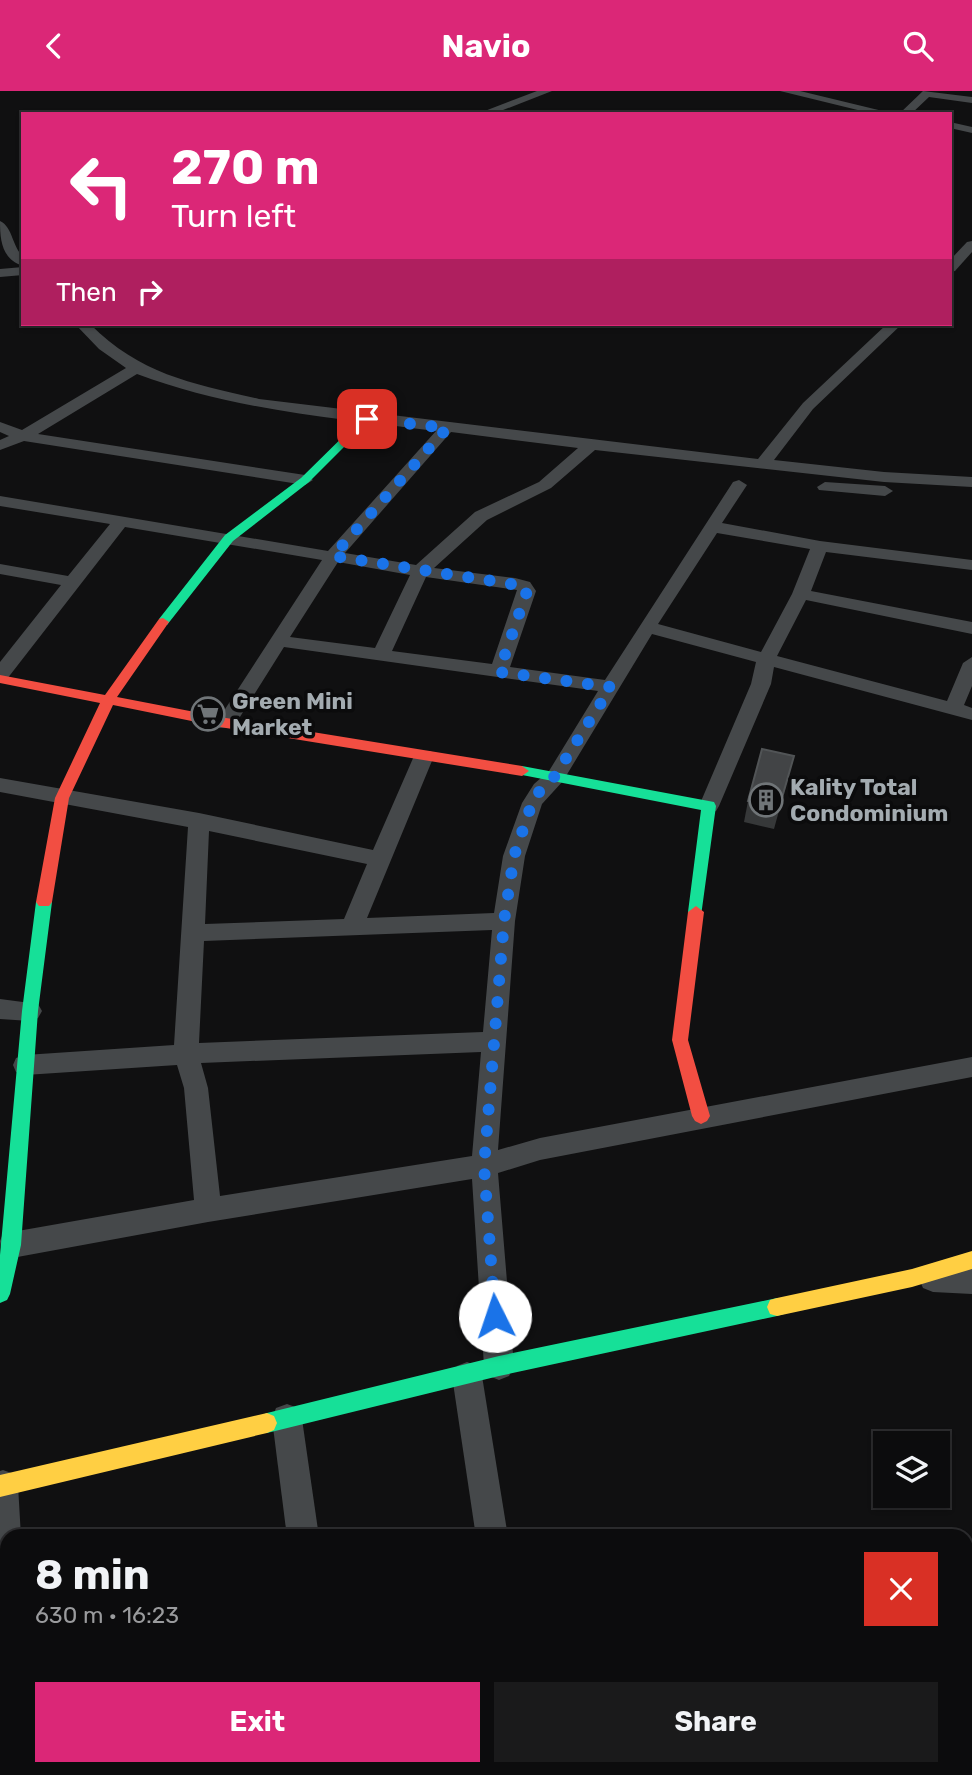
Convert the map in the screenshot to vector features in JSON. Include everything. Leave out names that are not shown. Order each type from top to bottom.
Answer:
[{"type":"street","points":[[488,112],[547,91]]},
{"type":"street","points":[[785,91],[881,112]]},
{"type":"street","points":[[906,112],[927,93],[972,100]]},
{"type":"street","points":[[952,125],[972,130]]},
{"type":"street","points":[[1,227],[12,257]]},
{"type":"street","points":[[952,266],[972,245]]},
{"type":"street","points":[[0,273],[21,271]]},
{"type":"street","points":[[84,326],[104,345],[136,368],[183,386],[259,404],[591,446],[764,462],[884,477],[972,482]]},
{"type":"street","points":[[764,462],[808,406],[893,326]]},
{"type":"street","points":[[0,445],[23,436],[136,368]]},
{"type":"street","points":[[0,1294],[12,1245],[8,1201],[46,888],[62,797],[108,701],[175,605],[229,538],[305,480],[367,419]]},
{"type":"street","points":[[0,427],[23,436],[305,480]]},
{"type":"street","points":[[226,723],[333,556],[447,428]]},
{"type":"street","points":[[381,655],[420,571],[481,516],[545,485],[591,446]]},
{"type":"street","points":[[499,1366],[484,1166],[504,921],[514,856],[532,803],[541,789],[555,776],[739,485]]},
{"type":"street","points":[[825,487],[972,497]]},
{"type":"street","points":[[0,501],[524,586],[527,591],[499,672]]},
{"type":"street","points":[[121,521],[71,582],[0,677],[226,723],[555,776],[709,806]]},
{"type":"street","points":[[714,527],[820,546],[972,565]]},
{"type":"street","points":[[701,1116],[680,1039],[709,806],[771,667],[820,546]]},
{"type":"street","points":[[0,569],[71,582]]},
{"type":"street","points":[[801,594],[972,628]]},
{"type":"street","points":[[647,627],[771,667],[962,712],[972,663]]},
{"type":"street","points":[[279,641],[611,687]]},
{"type":"street","points":[[353,925],[424,756]]},
{"type":"street","points":[[0,785],[199,821],[380,859]]},
{"type":"street","points":[[199,821],[186,1053],[196,1088],[208,1210]]},
{"type":"street","points":[[194,933],[504,921]]},
{"type":"street","points":[[0,1009],[30,1011]]},
{"type":"street","points":[[25,1065],[186,1053],[496,1041]]},
{"type":"street","points":[[12,1245],[208,1210],[484,1166],[518,1153],[701,1116],[972,1067]]},
{"type":"street","points":[[5,1529],[2,1485],[467,1377],[499,1366],[912,1278],[972,1260]]},
{"type":"street","points":[[912,1278],[972,1281]]},
{"type":"street","points":[[467,1377],[491,1529]]},
{"type":"street","points":[[287,1419],[302,1529]]},
{"type":"building","points":[[762,749],[794,756],[779,808],[748,801]]},
{"type":"traffic: fast","points":[[163,622],[229,538],[305,480],[367,419]]},
{"type":"traffic: fast","points":[[522,771],[709,806],[696,912]]},
{"type":"traffic: fast","points":[[0,1294],[12,1245],[30,1011],[44,902]]},
{"type":"traffic: fast","points":[[267,1423],[499,1366],[777,1307]]},
{"type":"traffic: slow","points":[[777,1307],[912,1278],[972,1260]]},
{"type":"traffic: slow","points":[[0,1486],[267,1423]]},
{"type":"traffic: jam","points":[[44,902],[62,798],[108,701],[163,622]]},
{"type":"traffic: jam","points":[[0,679],[226,723],[522,771]]},
{"type":"traffic: jam","points":[[696,912],[680,1040],[701,1116]]},
{"type":"place","name":"Green Mini Market","points":[[208,714]]},
{"type":"place","name":"Kality Total Condominium","points":[[766,800]]},
{"type":"route","points":[[367,419],[447,428],[333,556],[524,586],[527,591],[499,672],[611,687],[555,776],[541,789],[532,803],[514,856],[504,921],[484,1166],[495,1316]]}]
